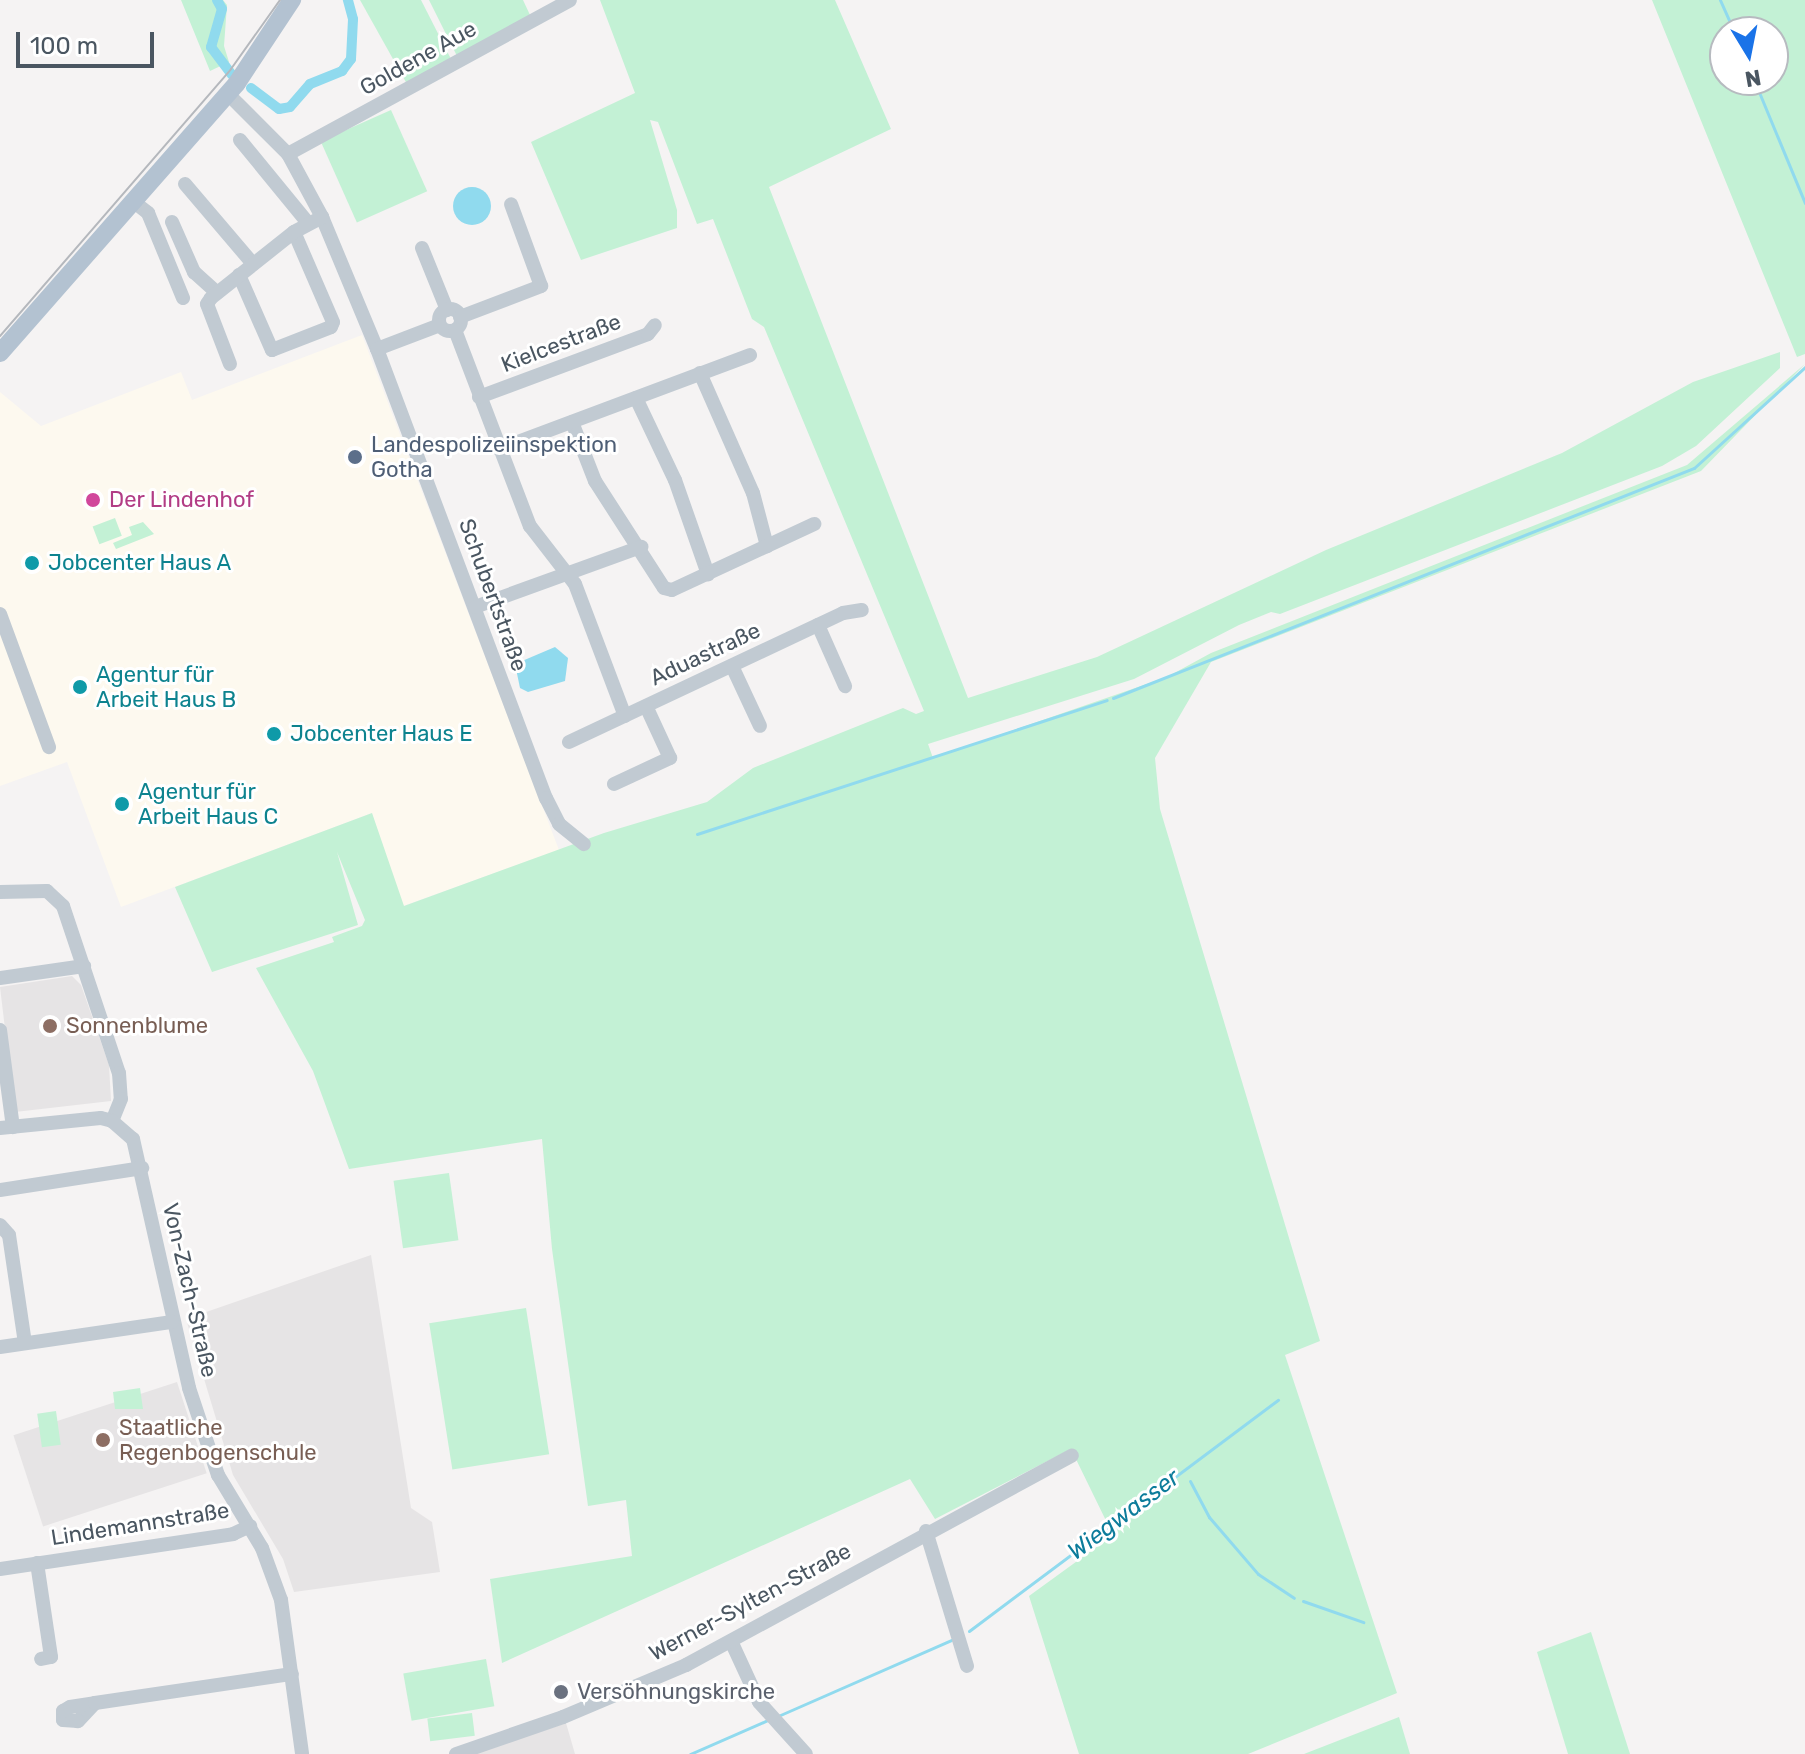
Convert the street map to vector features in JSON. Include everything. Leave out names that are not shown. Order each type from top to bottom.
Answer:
[{"type":"main road","points":[[0,353],[228,94],[292,0]]},
{"type":"street","name":"Goldene Aue","points":[[288,154],[570,0]]},
{"type":"street","name":"Schubertstraße","points":[[228,94],[288,154],[315,220],[377,349],[552,813],[584,844]]},
{"type":"street","name":"Schubertstraße","points":[[240,140],[315,220]]},
{"type":"street","points":[[185,184],[253,264]]},
{"type":"street","points":[[134,202],[148,213],[183,298]]},
{"type":"street","points":[[377,349],[541,286],[511,204]]},
{"type":"street","points":[[230,364],[207,304],[294,232],[315,220]]},
{"type":"street","points":[[172,222],[194,272],[217,293]]},
{"type":"street","points":[[239,275],[272,350],[331,327],[333,322],[294,232]]},
{"type":"street","points":[[422,248],[530,526],[570,573],[625,716]]},
{"type":"street","name":"Kielcestraße","points":[[479,397],[648,334],[655,325]]},
{"type":"street","points":[[499,449],[750,355]]},
{"type":"street","points":[[700,373],[753,493],[767,546]]},
{"type":"street","points":[[636,398],[675,480],[708,574]]},
{"type":"street","points":[[572,422],[595,481],[641,547],[664,588],[672,590],[814,524]]},
{"type":"street","points":[[475,607],[641,547]]},
{"type":"street","name":"Aduastraße","points":[[569,742],[818,625],[862,610]]},
{"type":"street","points":[[0,614],[49,747]]},
{"type":"street","points":[[818,625],[845,686]]},
{"type":"street","points":[[732,666],[760,726]]},
{"type":"street","points":[[614,784],[670,758],[646,706]]},
{"type":"street","points":[[0,892],[31,889],[57,898],[84,966],[119,1073],[121,1099],[112,1121],[89,1117],[7,1128],[0,1030]]},
{"type":"street","points":[[0,978],[84,966]]},
{"type":"street","name":"Von-Zach-Straße","points":[[112,1121],[133,1139],[142,1168],[172,1322],[218,1475],[250,1526],[281,1600],[302,1754]]},
{"type":"street","points":[[0,1190],[142,1168]]},
{"type":"street","points":[[0,1225],[9,1235],[25,1343]]},
{"type":"street","points":[[0,1347],[172,1322]]},
{"type":"street","name":"Werner-Sylten-Straße","points":[[456,1754],[609,1699],[731,1641],[926,1531],[1072,1455]]},
{"type":"street","name":"Lindemannstraße","points":[[0,1569],[233,1534],[250,1526]]},
{"type":"street","points":[[926,1531],[967,1666]]},
{"type":"street","name":"Lindemannstraße","points":[[37,1563],[51,1657],[41,1659]]},
{"type":"street","points":[[731,1641],[770,1717],[806,1754]]},
{"type":"street","points":[[95,1703],[292,1674]]},
{"type":"shaded area","points":[[362,335],[559,850],[403,906],[372,813],[121,907],[67,762],[0,786],[0,392],[41,426],[181,372],[192,400]]},
{"type":"shaded area","name":"Sonnenblume","points":[[72,976],[81,985],[109,1065],[111,1101],[15,1112],[0,987]]},
{"type":"shaded area","points":[[371,1255],[411,1508],[432,1522],[440,1572],[294,1592],[283,1559],[233,1475],[186,1319]]},
{"type":"shaded area","name":"Staatliche Regenbogenschule","points":[[177,1382],[207,1473],[43,1526],[13,1435]]},
{"type":"shaded area","points":[[566,1723],[575,1754],[473,1754]]},
{"type":"green space","points":[[181,0],[223,0],[227,5],[224,46],[229,62],[210,71]]},
{"type":"green space","points":[[360,0],[421,0],[451,59],[407,84]]},
{"type":"green space","points":[[429,0],[523,0],[530,15],[457,56]]},
{"type":"green space","points":[[600,0],[835,0],[891,129],[769,187],[968,698],[1097,657],[1326,550],[1562,453],[1693,382],[1780,352],[1780,368],[1696,446],[1662,466],[1280,614],[1271,612],[1134,679],[928,744],[933,758],[1167,677],[1211,653],[1687,465],[1805,364],[1701,471],[1211,662],[1155,758],[1160,809],[1320,1341],[1285,1355],[1397,1693],[1248,1754],[1079,1754],[1029,1596],[1113,1535],[1071,1449],[935,1519],[910,1479],[502,1663],[490,1579],[632,1556],[626,1500],[588,1506],[552,1249],[542,1139],[349,1169],[313,1071],[256,968],[334,942],[332,937],[362,926],[365,920],[337,852],[358,925],[212,972],[175,887],[372,813],[404,906],[604,833],[707,802],[753,768],[903,708],[916,714],[924,711],[764,327],[752,319],[713,219],[697,224],[658,122],[650,120],[677,210],[677,228],[581,260],[531,142],[635,93]]},
{"type":"green space","points":[[1652,0],[1805,0],[1805,354],[1797,357]]},
{"type":"green space","points":[[391,110],[427,191],[357,223],[321,141]]},
{"type":"green space","points":[[115,518],[122,536],[99,544],[93,527]]},
{"type":"green space","points":[[143,522],[154,534],[116,549],[113,543],[132,535],[129,527]]},
{"type":"green space","points":[[449,1173],[458,1240],[403,1248],[394,1181]]},
{"type":"green space","points":[[526,1308],[549,1454],[452,1470],[429,1323]]},
{"type":"green space","points":[[140,1388],[143,1409],[115,1409],[113,1392]]},
{"type":"green space","points":[[56,1411],[61,1445],[42,1447],[37,1414]]},
{"type":"green space","points":[[1591,1632],[1630,1754],[1568,1754],[1537,1652]]},
{"type":"green space","points":[[486,1659],[494,1706],[412,1721],[403,1674]]},
{"type":"green space","points":[[472,1713],[475,1736],[430,1741],[427,1718]]},
{"type":"green space","points":[[1399,1717],[1410,1754],[1304,1754]]},
{"type":"water","points":[[472,187],[485,193],[491,206],[485,219],[472,225],[459,219],[453,206],[459,193]]},
{"type":"water","points":[[555,647],[568,658],[565,681],[528,692],[520,688],[515,664]]},
{"type":"waterway","points":[[217,0],[222,9],[211,47],[232,75]]},
{"type":"waterway","points":[[251,88],[279,109],[290,107],[310,84],[342,71],[351,59],[353,19],[348,0]]},
{"type":"waterway","points":[[1720,0],[1727,16]]},
{"type":"waterway","points":[[1761,96],[1805,203]]},
{"type":"waterway","points":[[1113,698],[1694,468],[1805,367]]},
{"type":"waterway","points":[[697,834],[1107,700]]},
{"type":"waterway","name":"Wiegwasser","points":[[969,1631],[1278,1400]]},
{"type":"waterway","points":[[1190,1481],[1209,1517],[1258,1574],[1294,1598]]},
{"type":"waterway","points":[[1303,1601],[1363,1622]]},
{"type":"waterway","name":"Wiegwasser","points":[[778,1716],[951,1640]]},
{"type":"waterway","name":"Wiegwasser","points":[[690,1754],[768,1720]]},
{"type":"tram line","points":[[0,336],[231,69],[280,0]]},
{"type":"place","name":"Landespolizeiinspektion Gotha","points":[[355,457]]},
{"type":"place","name":"Der Lindenhof","points":[[93,500]]},
{"type":"place","name":"Jobcenter Haus A","points":[[32,563]]},
{"type":"place","name":"Agentur für Arbeit Haus B","points":[[80,687]]},
{"type":"place","name":"Jobcenter Haus E","points":[[274,734]]},
{"type":"place","name":"Agentur für Arbeit Haus C","points":[[122,804]]},
{"type":"place","name":"Sonnenblume","points":[[50,1026]]},
{"type":"place","name":"Staatliche Regenbogenschule","points":[[103,1440]]},
{"type":"place","name":"Versöhnungskirche","points":[[561,1692]]}]
